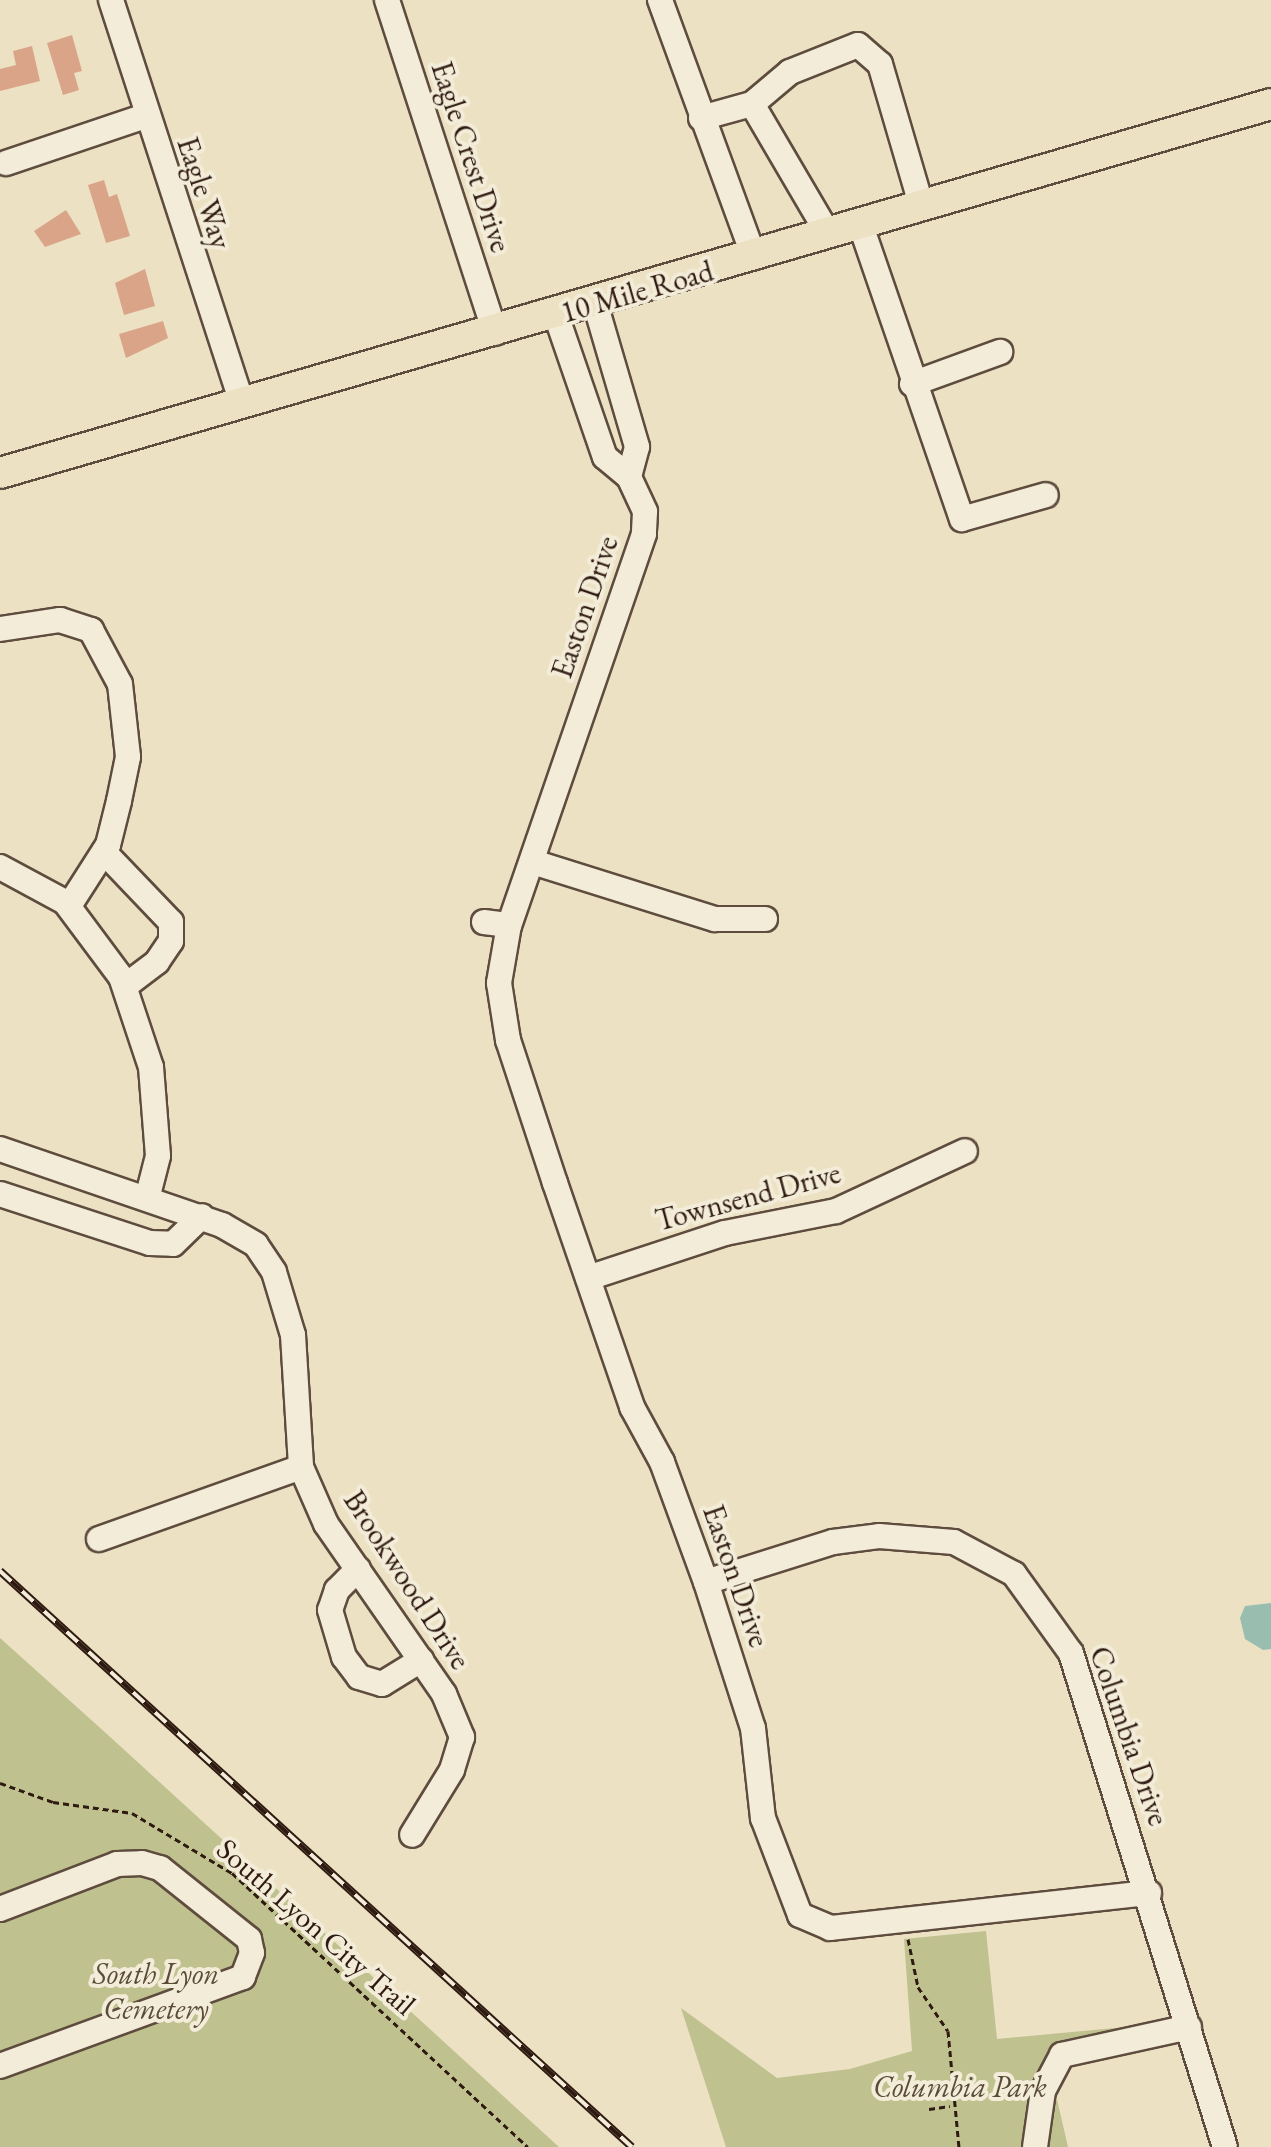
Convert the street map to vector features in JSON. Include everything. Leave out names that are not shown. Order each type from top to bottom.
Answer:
[{"type":"main road","name":"10 Mile Road","points":[[0,473],[495,333],[1271,104]]},
{"type":"street","name":"Eagle Way","points":[[111,0],[146,116],[242,404]]},
{"type":"street","name":"Eagle Crest Drive","points":[[387,0],[495,333]]},
{"type":"street","points":[[660,0],[754,257]]},
{"type":"street","points":[[701,118],[752,104],[790,72],[842,48],[869,51],[880,64],[922,208]]},
{"type":"street","points":[[752,104],[829,235]]},
{"type":"street","points":[[6,163],[146,116]]},
{"type":"street","points":[[861,226],[912,384],[962,519],[1046,495]]},
{"type":"street","points":[[595,303],[637,447],[629,477]]},
{"type":"street","name":"Easton Drive","points":[[556,315],[605,457],[629,477],[645,512],[641,546],[570,710],[536,863],[509,925],[499,983],[508,1040],[588,1278],[706,1582],[753,1728],[763,1818],[800,1915],[830,1928],[907,1922],[1149,1893]]},
{"type":"street","points":[[912,384],[1000,352]]},
{"type":"street","points":[[0,629],[60,620],[91,630],[106,649],[127,722],[128,757],[104,852],[69,906]]},
{"type":"street","points":[[104,852],[171,922],[171,941],[157,962],[125,986]]},
{"type":"street","points":[[536,863],[715,919],[765,919]]},
{"type":"street","points":[[0,867],[37,881],[69,906],[125,986],[151,1067],[157,1123],[147,1199]]},
{"type":"street","points":[[484,922],[509,925]]},
{"type":"street","name":"Brookwood Drive","points":[[0,1149],[202,1216],[256,1245],[274,1272],[293,1335],[301,1467],[326,1524],[421,1660],[462,1737],[452,1770],[412,1835]]},
{"type":"street","name":"Townsend Drive","points":[[588,1278],[725,1233],[836,1211],[965,1151]]},
{"type":"street","points":[[0,1194],[150,1243],[173,1244],[202,1216]]},
{"type":"street","points":[[99,1539],[301,1467]]},
{"type":"street","name":"Columbia Drive","points":[[706,1582],[833,1542],[879,1536],[954,1542],[1014,1574],[1071,1653],[1149,1893],[1225,2147]]},
{"type":"street","points":[[358,1569],[337,1590],[330,1610],[344,1657],[359,1677],[382,1684],[421,1660]]},
{"type":"street","points":[[0,1909],[117,1864],[142,1863],[160,1868],[249,1939],[252,1953],[243,1977],[0,2066]]},
{"type":"street","points":[[1035,2147],[1043,2091],[1062,2055],[1189,2027]]},
{"type":"path","name":"South Lyon City Trail","points":[[0,1783],[53,1802],[132,1813],[232,1873],[528,2147]]},
{"type":"path","points":[[907,1922],[914,1978],[948,2031],[950,2106],[959,2147]]},
{"type":"path","points":[[929,2109],[950,2106]]},
{"type":"green space","name":"South Lyon Cemetery","points":[[0,1638],[108,1735],[559,2147],[0,2147]]},
{"type":"green space","name":"Columbia Park","points":[[986,1931],[997,2039],[1158,2024],[1050,2069],[1068,2147],[726,2147],[681,2008],[777,2078],[850,2069],[912,2051],[904,1939]]},
{"type":"shaded area","points":[[1271,1603],[1271,1649],[1263,1650],[1245,1639],[1240,1618],[1245,1606]]},
{"type":"building","points":[[72,35],[82,71],[74,73],[79,90],[63,95],[47,43]]},
{"type":"building","points":[[32,46],[40,81],[0,91],[0,69],[16,65],[13,51]]},
{"type":"building","points":[[104,180],[109,197],[117,194],[130,236],[106,243],[88,185]]},
{"type":"building","points":[[66,210],[81,234],[45,247],[34,231]]},
{"type":"building","points":[[145,269],[155,306],[124,315],[115,283]]},
{"type":"building","points":[[163,321],[168,338],[126,358],[119,334]]},
{"type":"railway","points":[[0,1571],[632,2147]]}]
